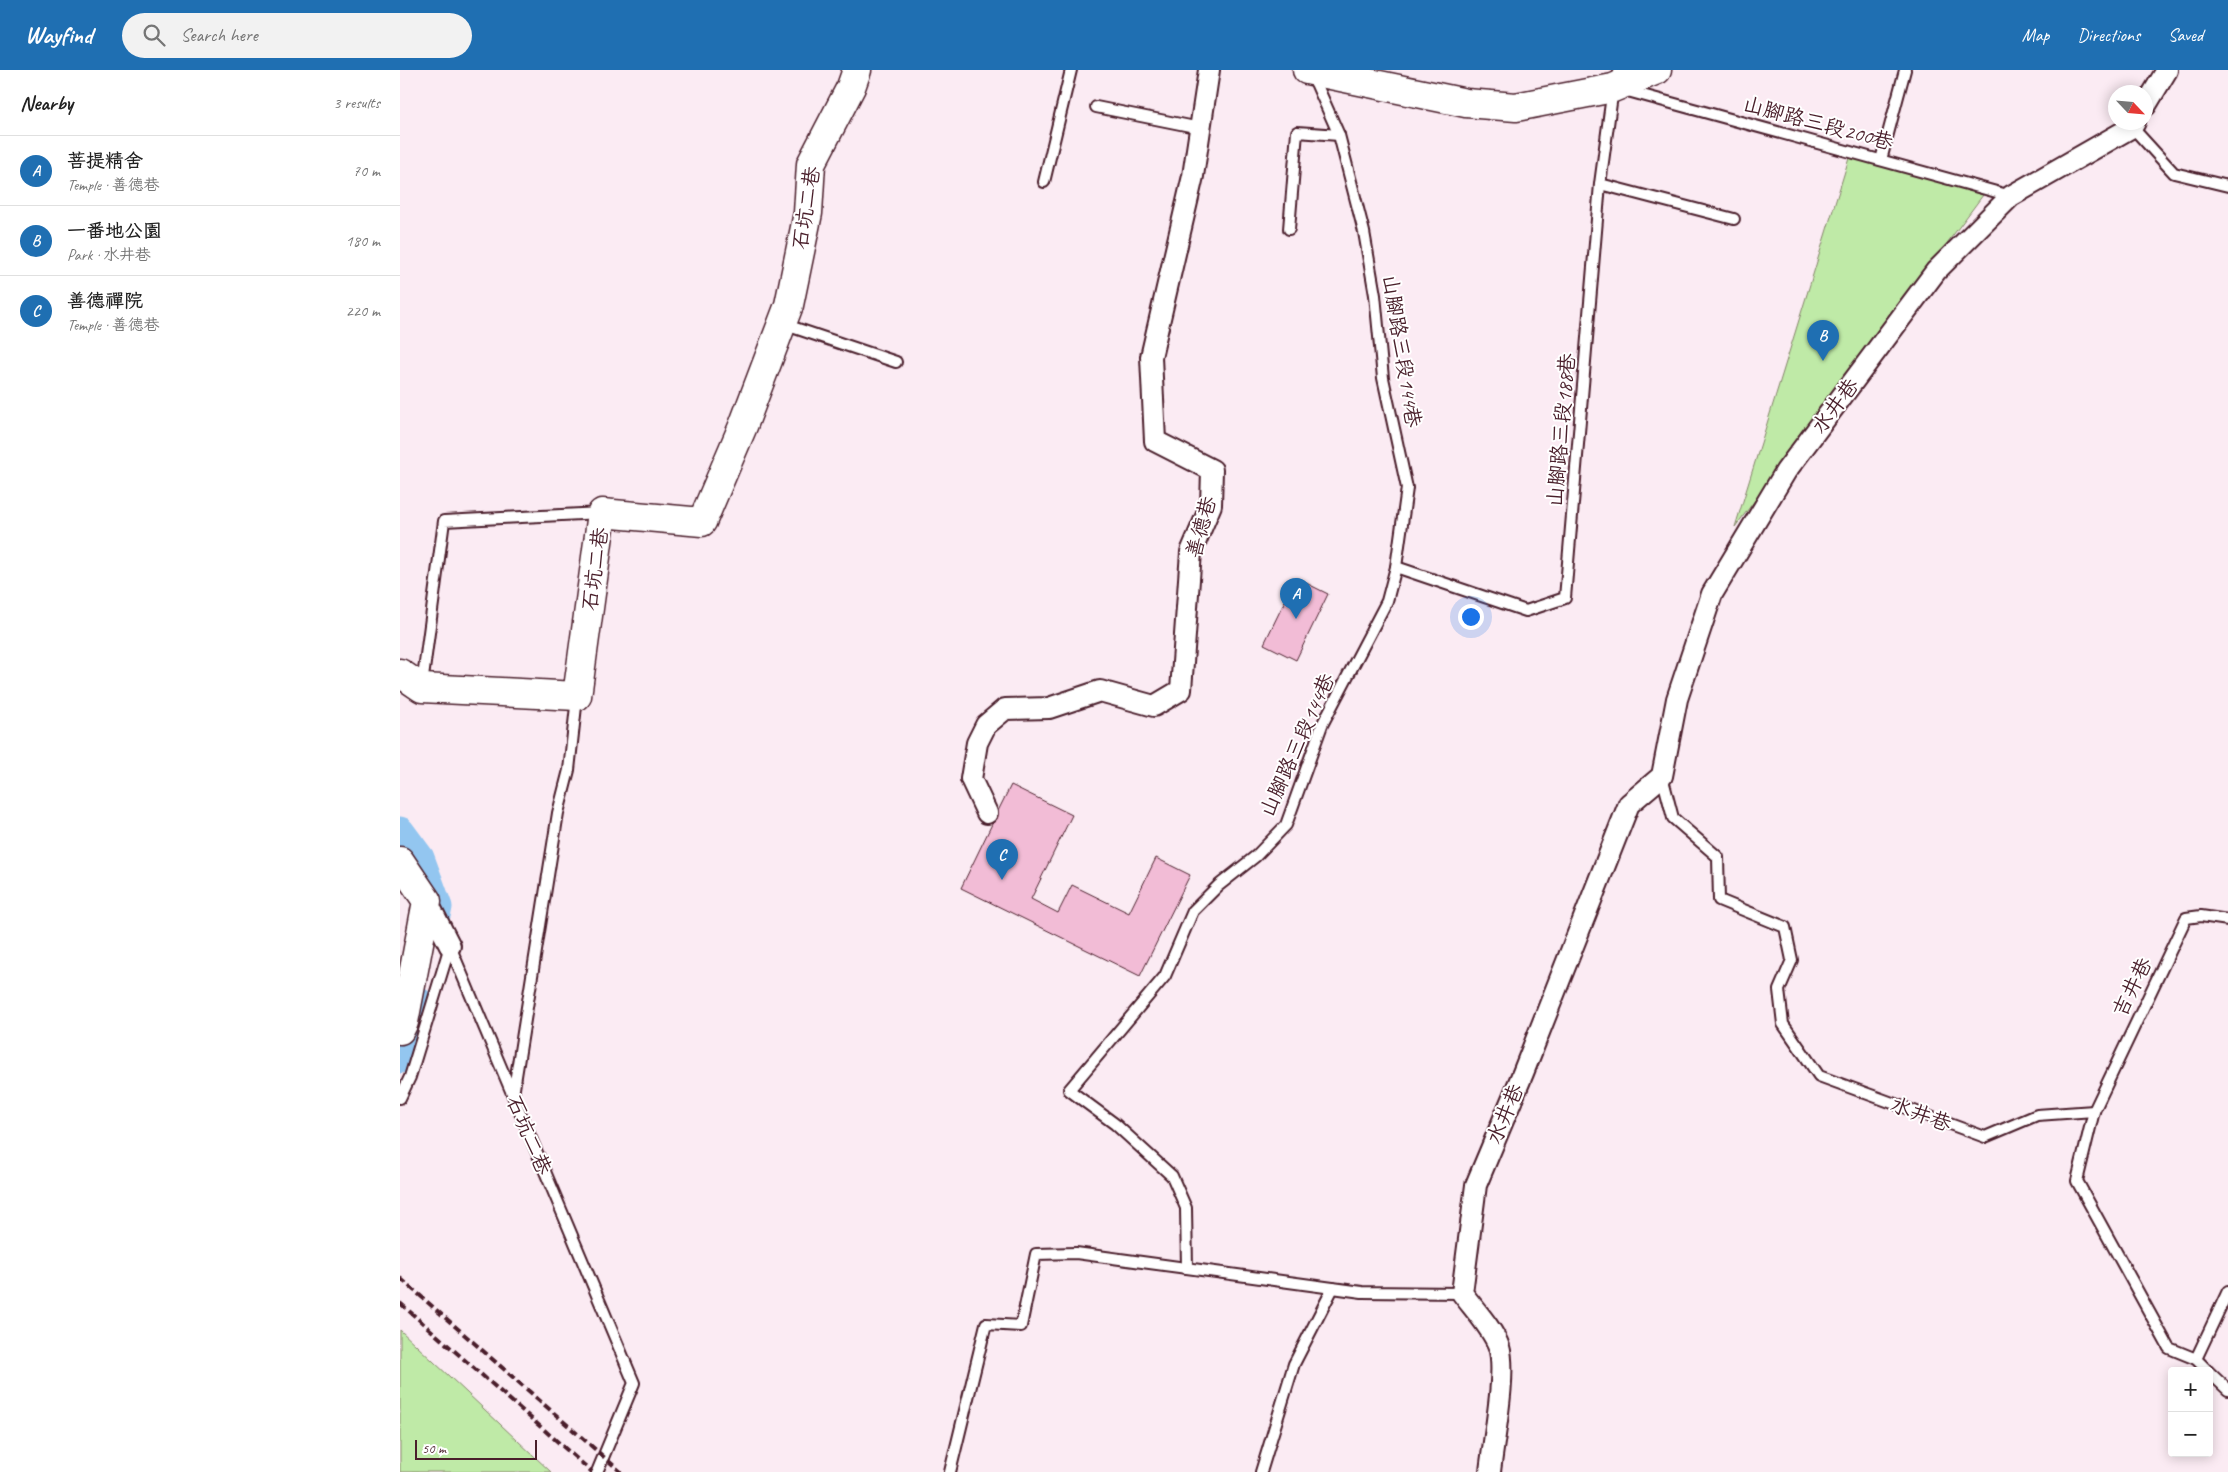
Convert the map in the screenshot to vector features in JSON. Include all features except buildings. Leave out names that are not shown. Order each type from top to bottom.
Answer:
[{"type":"street","name":"石坑二巷","points":[[577,696],[602,513],[702,522],[743,426],[789,305],[808,213],[811,164],[851,87],[857,70]]},
{"type":"street","name":"善德巷","points":[[987,813],[971,779],[977,743],[986,724],[1005,709],[1049,708],[1100,691],[1154,706],[1181,690],[1191,552],[1211,505],[1212,470],[1155,441],[1151,357],[1186,213],[1208,70]]},
{"type":"street","points":[[1309,70],[1466,103],[1516,107],[1657,70]]},
{"type":"street","points":[[2153,93],[2167,70]]},
{"type":"street","name":"水井巷","points":[[1462,1293],[1476,1185],[1523,1073],[1629,804],[1662,776],[1677,698],[1712,594],[1786,470],[1936,271],[2011,196],[2125,130]]},
{"type":"street","points":[[411,680],[577,696]]},
{"type":"street","points":[[400,861],[427,901],[450,946]]},
{"type":"street","points":[[400,1030],[404,1022],[427,901]]},
{"type":"street","points":[[1462,1293],[1482,1319],[1499,1346],[1502,1375],[1490,1472]]},
{"type":"lane","points":[[1044,182],[1070,70]]},
{"type":"lane","name":"山腳路三段144巷","points":[[1187,1268],[1186,1208],[1172,1176],[1115,1124],[1069,1090],[1165,976],[1193,911],[1218,886],[1256,856],[1286,825],[1322,725],[1387,601],[1396,567],[1407,488],[1383,378],[1375,295],[1364,232],[1338,135],[1309,70]]},
{"type":"lane","points":[[1881,160],[1905,70]]},
{"type":"lane","name":"山腳路三段200巷","points":[[1617,79],[1881,160],[2011,196]]},
{"type":"lane","name":"山腳路三段188巷","points":[[1396,567],[1526,611],[1565,598],[1600,184],[1617,79]]},
{"type":"lane","points":[[1096,107],[1200,128]]},
{"type":"lane","points":[[2138,130],[2174,173],[2228,186]]},
{"type":"lane","points":[[1289,229],[1297,132],[1338,135]]},
{"type":"lane","points":[[1600,184],[1734,219]]},
{"type":"lane","points":[[782,324],[896,362]]},
{"type":"lane","points":[[411,680],[444,521],[602,513]]},
{"type":"lane","points":[[513,1096],[558,813],[569,770],[577,696]]},
{"type":"lane","name":"水井巷","points":[[1662,776],[1673,818],[1718,857],[1719,900],[1785,927],[1792,960],[1779,990],[1783,1024],[1819,1076],[1985,1137],[2038,1115],[2094,1111]]},
{"type":"lane","name":"吉井巷","points":[[2094,1111],[2186,918],[2200,916],[2228,920]]},
{"type":"lane","points":[[400,1098],[410,1077],[450,946]]},
{"type":"lane","name":"石坑二巷","points":[[450,946],[634,1383],[597,1472]]},
{"type":"lane","points":[[2094,1111],[2077,1181],[2169,1348],[2196,1359],[2205,1367]]},
{"type":"lane","points":[[950,1472],[986,1324],[1021,1326],[1036,1254],[1076,1253],[1362,1292],[1462,1293]]},
{"type":"lane","points":[[1261,1472],[1294,1364],[1333,1288]]},
{"type":"lane","points":[[2196,1359],[2228,1291]]},
{"type":"lane","points":[[2213,1375],[2228,1390]]},
{"type":"green space","points":[[1850,155],[1983,195],[1735,527]]},
{"type":"green space","points":[[400,1330],[551,1472],[400,1472]]},
{"type":"waterway","points":[[400,831],[420,858],[438,907],[437,912]]},
{"type":"waterway","points":[[400,1059],[413,1031],[419,1002]]},
{"type":"railway","points":[[400,1278],[621,1472]]},
{"type":"railway","points":[[400,1303],[592,1472]]},
{"type":"place","name":"一番地公園","points":[[1823,361]]},
{"type":"place","name":"菩提精舍","points":[[1296,619]]},
{"type":"place","name":"善德禪院","points":[[1002,880]]}]
